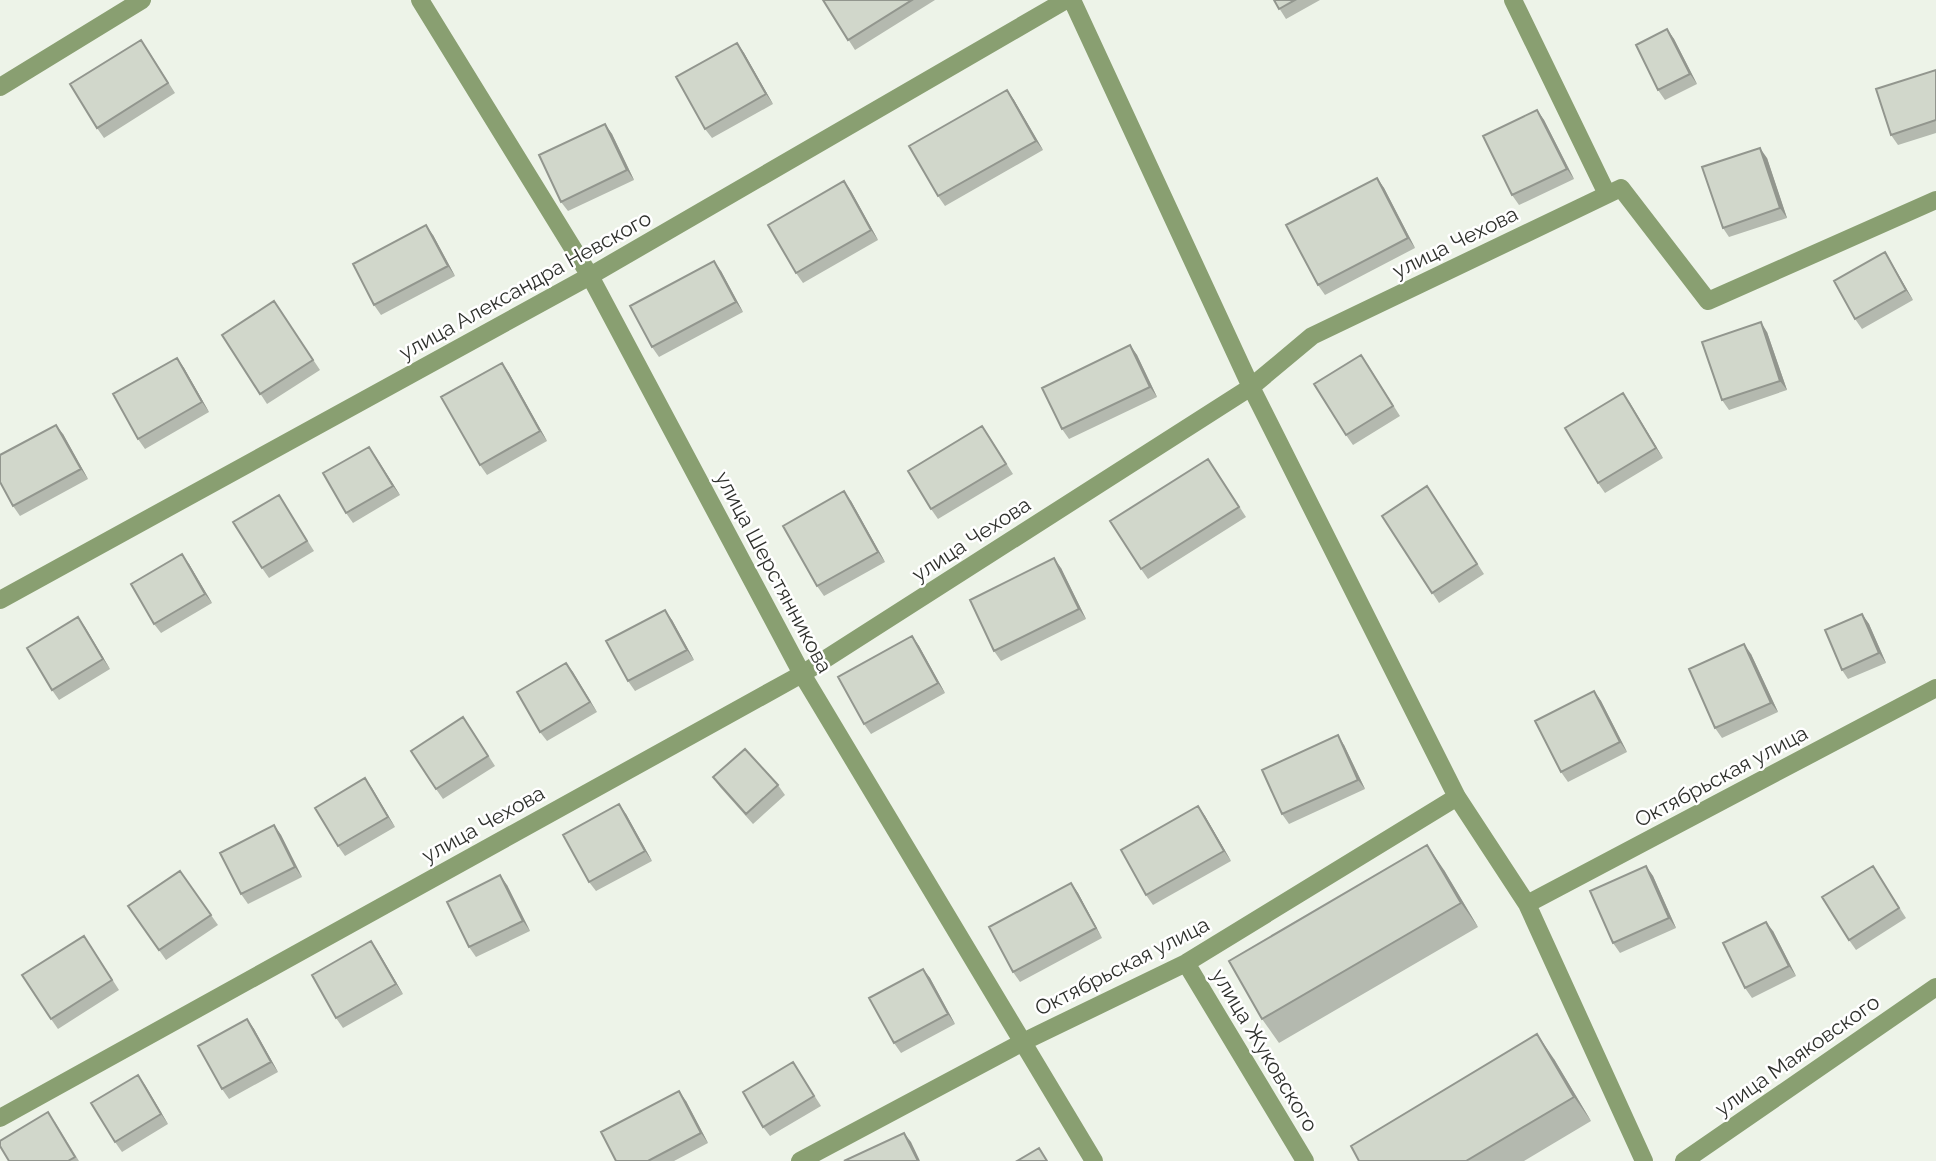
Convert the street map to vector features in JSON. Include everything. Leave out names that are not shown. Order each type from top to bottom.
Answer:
[{"type":"street","points":[[0,87],[142,0]]},
{"type":"street","name":"улица Шерстянникова","points":[[420,0],[590,276],[802,674],[1025,1041],[1094,1161]]},
{"type":"street","name":"улица Александра Невского","points":[[0,600],[590,276],[1066,0]]},
{"type":"street","points":[[1072,0],[1251,387],[1457,797],[1527,904],[1644,1161]]},
{"type":"street","points":[[1513,0],[1608,194],[1621,188],[1709,301],[1936,200]]},
{"type":"street","name":"улица Чехова","points":[[0,1118],[802,674],[1251,387],[1312,336],[1608,194]]},
{"type":"street","name":"Октябрьская улица","points":[[1527,904],[1936,688]]},
{"type":"street","name":"Октябрьская улица","points":[[800,1161],[1025,1041],[1186,963],[1457,797]]},
{"type":"street","name":"улица Жуковского","points":[[1186,963],[1305,1161]]},
{"type":"street","name":"улица Маяковского","points":[[1684,1161],[1936,987]]},
{"type":"building","points":[[823,0],[912,0],[848,40]]},
{"type":"building","points":[[1274,0],[1295,0],[1279,9]]},
{"type":"building","points":[[1667,29],[1690,74],[1658,90],[1636,45]]},
{"type":"building","points":[[141,40],[168,83],[97,128],[70,84]]},
{"type":"building","points":[[737,43],[766,94],[705,129],[676,77]]},
{"type":"building","points":[[1936,70],[1936,120],[1891,135],[1876,89]]},
{"type":"building","points":[[1007,90],[1036,141],[938,196],[909,146]]},
{"type":"building","points":[[1537,110],[1567,169],[1512,195],[1483,136]]},
{"type":"building","points":[[605,124],[627,170],[561,202],[539,155]]},
{"type":"building","points":[[1760,148],[1780,208],[1723,228],[1702,167]]},
{"type":"building","points":[[1377,178],[1408,238],[1318,285],[1286,225]]},
{"type":"building","points":[[844,181],[871,230],[796,273],[768,225]]},
{"type":"building","points":[[426,225],[448,266],[374,305],[353,264]]},
{"type":"building","points":[[1885,252],[1906,290],[1855,319],[1834,281]]},
{"type":"building","points":[[714,261],[736,302],[652,347],[630,306]]},
{"type":"building","points":[[274,301],[313,360],[260,394],[222,335]]},
{"type":"building","points":[[1761,322],[1780,381],[1722,400],[1702,342]]},
{"type":"building","points":[[1130,345],[1150,387],[1062,429],[1042,388]]},
{"type":"building","points":[[1361,355],[1393,406],[1346,435],[1314,384]]},
{"type":"building","points":[[177,358],[202,402],[138,439],[113,394]]},
{"type":"building","points":[[502,363],[540,431],[480,465],[441,397]]},
{"type":"building","points":[[1623,393],[1656,448],[1598,483],[1565,428]]},
{"type":"building","points":[[56,425],[81,469],[13,506],[0,482],[0,455]]},
{"type":"building","points":[[982,426],[1006,464],[931,509],[908,471]]},
{"type":"building","points":[[369,447],[393,486],[346,513],[323,473]]},
{"type":"building","points":[[1208,459],[1239,507],[1141,569],[1110,521]]},
{"type":"building","points":[[1427,486],[1477,564],[1432,593],[1382,516]]},
{"type":"building","points":[[844,491],[878,552],[817,586],[783,526]]},
{"type":"building","points":[[279,495],[307,541],[262,568],[233,522]]},
{"type":"building","points":[[182,554],[205,594],[154,624],[131,584]]},
{"type":"building","points":[[1054,558],[1079,609],[994,651],[970,600]]},
{"type":"building","points":[[665,610],[687,650],[628,681],[606,641]]},
{"type":"building","points":[[1862,614],[1879,653],[1842,670],[1825,630]]},
{"type":"building","points":[[78,617],[103,659],[52,690],[27,648]]},
{"type":"building","points":[[912,636],[938,683],[864,724],[838,677]]},
{"type":"building","points":[[1744,644],[1771,703],[1715,728],[1689,669]]},
{"type":"building","points":[[566,663],[590,702],[540,732],[517,692]]},
{"type":"building","points":[[1594,691],[1620,742],[1561,772],[1535,721]]},
{"type":"building","points":[[463,717],[488,756],[436,789],[411,751]]},
{"type":"building","points":[[1338,735],[1358,780],[1282,814],[1262,770]]},
{"type":"building","points":[[745,749],[778,785],[746,814],[713,777]]},
{"type":"building","points":[[365,778],[388,817],[338,846],[315,808]]},
{"type":"building","points":[[619,804],[645,851],[589,882],[563,835]]},
{"type":"building","points":[[1198,806],[1224,851],[1146,895],[1121,850]]},
{"type":"building","points":[[274,825],[295,867],[241,894],[220,853]]},
{"type":"building","points":[[1427,845],[1461,903],[1262,1019],[1229,961]]},
{"type":"building","points":[[1646,866],[1669,918],[1613,943],[1590,891]]},
{"type":"building","points":[[1873,866],[1899,908],[1849,940],[1822,897]]},
{"type":"building","points":[[180,871],[211,915],[159,950],[128,906]]},
{"type":"building","points":[[500,875],[523,921],[469,947],[447,902]]},
{"type":"building","points":[[1071,883],[1096,928],[1013,972],[989,927]]},
{"type":"building","points":[[1766,922],[1789,966],[1745,988],[1723,943]]},
{"type":"building","points":[[84,936],[112,980],[51,1019],[22,975]]},
{"type":"building","points":[[371,941],[396,984],[336,1018],[312,975]]},
{"type":"building","points":[[923,969],[948,1014],[894,1043],[869,998]]},
{"type":"building","points":[[247,1019],[271,1062],[222,1089],[198,1046]]},
{"type":"building","points":[[1537,1034],[1574,1097],[1466,1161],[1359,1161],[1351,1146]]},
{"type":"building","points":[[793,1062],[814,1096],[763,1127],[743,1092]]},
{"type":"building","points":[[138,1075],[161,1114],[115,1142],[91,1103]]},
{"type":"building","points":[[679,1091],[701,1133],[648,1161],[616,1161],[601,1132]]},
{"type":"building","points":[[48,1112],[75,1157],[68,1161],[9,1161],[0,1141]]},
{"type":"building","points":[[904,1133],[918,1161],[844,1161]]},
{"type":"building","points":[[1039,1148],[1047,1161],[1017,1161]]}]
